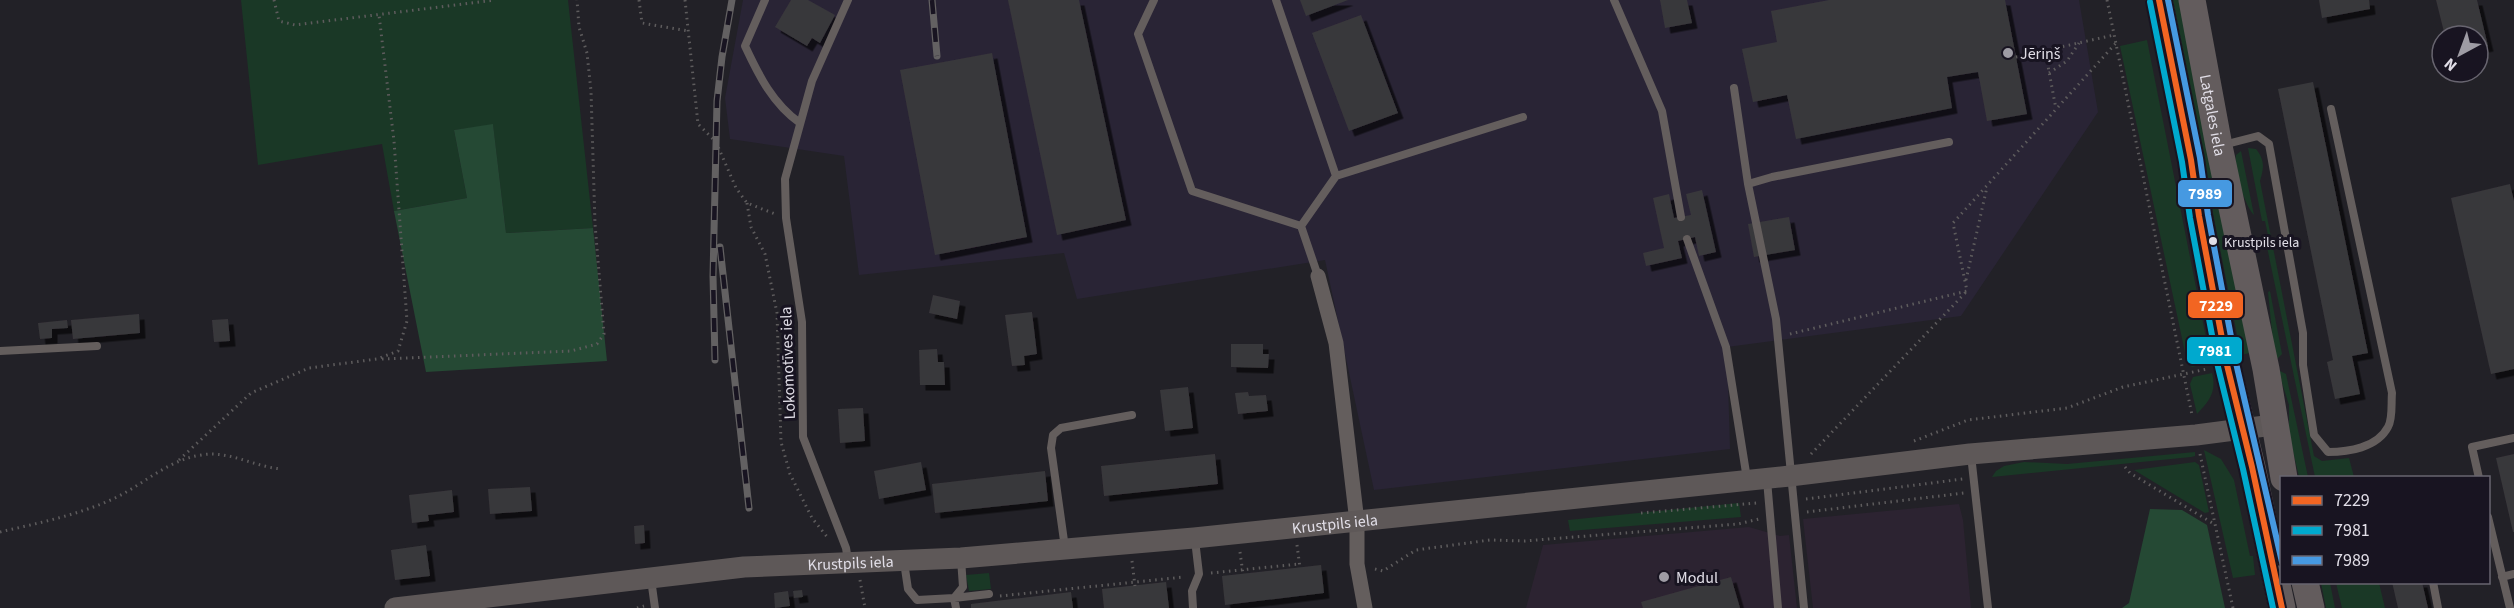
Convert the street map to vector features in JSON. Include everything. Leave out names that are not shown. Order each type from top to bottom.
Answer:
[{"type":"highway","name":"Latgales iela","points":[[2159,0],[2191,160],[2199,216],[2227,365],[2282,608]]},
{"type":"highway","name":"Latgales iela","points":[[2192,0],[2219,146],[2266,369],[2273,425],[2284,476]]},
{"type":"highway","points":[[2305,584],[2311,608]]},
{"type":"street","points":[[1318,276],[1335,343],[1357,522],[1357,564],[1365,608]]},
{"type":"street","name":"Krustpils iela","points":[[395,608],[744,567],[848,561],[904,561],[1065,551],[1790,476],[1970,454],[2196,435],[2273,425]]},
{"type":"lane","points":[[765,0],[745,46],[760,78],[784,112],[800,123]]},
{"type":"lane","name":"Lokomotīves iela","points":[[848,0],[812,81],[785,179],[786,218],[802,322],[803,437],[846,548],[848,561]]},
{"type":"lane","points":[[1154,0],[1138,34],[1192,191],[1301,226]]},
{"type":"lane","points":[[1276,0],[1336,176]]},
{"type":"lane","points":[[1614,0],[1662,111],[1681,217]]},
{"type":"lane","points":[[1734,88],[1748,184],[1773,303],[1804,608]]},
{"type":"lane","points":[[2219,146],[2258,136],[2269,144],[2303,333],[2303,365],[2314,435],[2328,452],[2348,452],[2378,440],[2389,426],[2392,393],[2331,109]]},
{"type":"lane","points":[[1301,226],[1336,176],[1523,117]]},
{"type":"lane","points":[[1748,184],[1772,177],[1949,142]]},
{"type":"lane","points":[[1301,226],[1318,276]]},
{"type":"lane","points":[[1687,239],[1726,347],[1757,479],[1770,502],[1778,608]]},
{"type":"lane","points":[[0,351],[98,346]]},
{"type":"lane","points":[[1065,551],[1051,448],[1053,435],[1061,428],[1132,415]]},
{"type":"lane","points":[[2479,476],[2472,447],[2514,438]]},
{"type":"lane","points":[[1970,454],[1988,608]]},
{"type":"lane","points":[[2490,526],[2510,608]]},
{"type":"lane","points":[[1194,538],[1199,574],[1192,591],[1194,608]]},
{"type":"lane","points":[[954,598],[963,587],[961,558]]},
{"type":"lane","points":[[904,561],[909,589],[917,600],[989,594]]},
{"type":"lane","points":[[2502,577],[2514,574]]},
{"type":"lane","points":[[651,578],[655,608]]},
{"type":"lane","points":[[2433,584],[2438,608]]},
{"type":"lane","points":[[954,598],[956,608]]},
{"type":"path","points":[[274,0],[279,21],[295,25],[495,0]]},
{"type":"path","points":[[0,532],[56,518],[115,498],[179,460],[251,393],[309,368],[377,359],[571,351],[597,344],[604,334],[595,224],[591,91],[586,53],[579,27],[577,0]]},
{"type":"path","points":[[639,0],[642,23],[688,31]]},
{"type":"path","points":[[685,0],[698,124],[716,142],[736,188],[747,203],[751,227],[765,254],[777,313],[781,442],[790,474],[812,518],[830,541]]},
{"type":"path","points":[[2107,0],[2233,608]]},
{"type":"path","points":[[377,359],[398,351],[407,321],[394,141],[379,15]]},
{"type":"path","points":[[2016,57],[2114,35]]},
{"type":"path","points":[[2049,73],[2067,61],[2079,43]]},
{"type":"path","points":[[1967,291],[1953,223],[2116,43]]},
{"type":"path","points":[[2045,50],[2056,109]]},
{"type":"path","points":[[1965,282],[1988,184]]},
{"type":"path","points":[[747,203],[786,218]]},
{"type":"path","points":[[1777,337],[1967,291]]},
{"type":"path","points":[[1790,476],[1967,291]]},
{"type":"path","points":[[1914,441],[1968,420],[2067,408],[2123,387],[2211,368]]},
{"type":"path","points":[[179,460],[203,454],[231,456],[282,469]]},
{"type":"path","points":[[2125,467],[2130,473],[2216,525]]},
{"type":"path","points":[[1792,500],[1973,477]]},
{"type":"path","points":[[1793,513],[1975,491]]},
{"type":"path","points":[[1640,513],[1770,502]]},
{"type":"path","points":[[1357,564],[1383,571],[1416,550],[1490,540],[1524,541],[1738,524],[1772,517]]},
{"type":"path","points":[[989,594],[995,596],[1135,584],[1199,574],[1299,566],[1297,541]]},
{"type":"path","points":[[1241,557],[1243,572]]},
{"type":"path","points":[[1132,562],[1135,584]]},
{"type":"path","points":[[860,579],[865,608]]},
{"type":"shaded area","points":[[743,0],[2079,0],[2098,112],[1961,316],[1727,347],[1730,449],[1374,490],[1325,260],[1077,299],[1064,253],[859,275],[844,156],[730,139],[725,98]]},
{"type":"shaded area","points":[[1959,504],[1963,520],[1971,608],[1813,608],[1803,519]]},
{"type":"shaded area","name":"Modul","points":[[1749,527],[1780,536],[1789,535],[1797,608],[1526,608],[1543,545]]},
{"type":"green space","points":[[241,0],[568,0],[593,228],[506,233],[493,125],[454,130],[467,198],[394,211],[382,144],[258,165]]},
{"type":"green space","points":[[2171,0],[2179,0],[2250,353],[2241,355]]},
{"type":"green space","points":[[2147,40],[2211,363],[2192,367],[2187,362],[2120,46]]},
{"type":"green space","points":[[493,124],[506,233],[593,228],[607,361],[426,372],[394,211],[467,198],[454,130]]},
{"type":"green space","points":[[2248,148],[2256,149],[2262,161],[2260,181],[2314,456],[2322,461],[2349,458],[2354,476],[2315,476],[2267,247],[2270,245],[2265,221],[2262,221]]},
{"type":"green space","points":[[2241,151],[2254,215],[2247,204],[2238,178],[2236,155]]},
{"type":"green space","points":[[2270,291],[2282,354],[2275,361],[2268,292]]},
{"type":"green space","points":[[2278,370],[2286,374],[2308,476],[2299,476],[2289,434],[2289,405]]},
{"type":"green space","points":[[2212,373],[2213,391],[2197,414],[2190,384],[2193,377]]},
{"type":"green space","points":[[2204,450],[2221,459],[2234,480],[2250,556],[2253,556],[2255,575],[2233,578]]},
{"type":"green space","points":[[2195,452],[2195,456],[2191,457],[1992,477],[2004,466],[2024,462],[2067,464]]},
{"type":"green space","points":[[2195,462],[2199,465],[2209,512],[2205,513],[2134,470]]},
{"type":"green space","points":[[1739,503],[1741,517],[1570,531],[1568,520]]},
{"type":"green space","points":[[2150,509],[2182,510],[2207,525],[2225,608],[2122,608],[2129,603]]},
{"type":"green space","points":[[989,573],[991,589],[969,591],[966,575]]},
{"type":"green space","points":[[2321,584],[2330,584],[2335,608],[2326,608]]},
{"type":"green space","points":[[2336,584],[2379,584],[2385,608],[2342,608]]},
{"type":"building","points":[[791,0],[808,0],[835,15],[820,43],[812,38],[807,46],[775,27]]},
{"type":"building","points":[[1008,0],[1079,0],[1126,220],[1057,235]]},
{"type":"building","points":[[1300,0],[1348,0],[1306,16]]},
{"type":"building","points":[[1660,0],[1687,0],[1692,23],[1665,28]]},
{"type":"building","points":[[1829,0],[2005,0],[2027,114],[1987,121],[1978,72],[1947,77],[1952,108],[1796,139],[1787,95],[1753,102],[1742,49],[1777,42],[1771,11]]},
{"type":"building","points":[[2319,0],[2369,0],[2370,9],[2322,18]]},
{"type":"building","points":[[2436,0],[2477,0],[2483,24],[2442,24]]},
{"type":"building","points":[[1361,15],[1398,113],[1349,131],[1312,33]]},
{"type":"building","points":[[992,53],[1027,237],[935,255],[900,70]]},
{"type":"building","points":[[2313,82],[2368,353],[2352,356],[2360,394],[2335,399],[2327,362],[2333,360],[2278,89]]},
{"type":"building","points":[[2510,184],[2514,201],[2514,369],[2491,374],[2451,198]]},
{"type":"building","points":[[1702,190],[1716,252],[1699,256],[1695,237],[1678,241],[1682,258],[1646,266],[1643,253],[1664,248],[1653,198],[1669,194],[1674,218],[1691,215],[1686,194]]},
{"type":"building","points":[[1789,217],[1795,250],[1754,257],[1748,224]]},
{"type":"building","points":[[933,295],[960,301],[957,319],[929,313]]},
{"type":"building","points":[[1032,312],[1037,354],[1024,356],[1025,365],[1012,366],[1005,315]]},
{"type":"building","points":[[139,314],[140,333],[73,339],[71,320]]},
{"type":"building","points":[[228,319],[230,341],[214,342],[212,320]]},
{"type":"building","points":[[67,320],[68,328],[52,329],[52,338],[40,339],[38,323]]},
{"type":"building","points":[[1231,344],[1263,344],[1263,354],[1269,354],[1268,368],[1231,367]]},
{"type":"building","points":[[937,349],[938,362],[944,362],[945,385],[920,385],[919,350]]},
{"type":"building","points":[[1188,387],[1193,428],[1165,431],[1160,390]]},
{"type":"building","points":[[1248,392],[1249,396],[1266,395],[1268,411],[1238,414],[1235,393]]},
{"type":"building","points":[[863,408],[865,441],[840,443],[838,409]]},
{"type":"building","points":[[1215,454],[1218,484],[1104,496],[1101,466]]},
{"type":"building","points":[[2514,454],[2514,532],[2513,532],[2496,458]]},
{"type":"building","points":[[921,462],[926,490],[879,499],[874,471]]},
{"type":"building","points":[[1045,471],[1048,501],[935,513],[932,484]]},
{"type":"building","points":[[530,487],[532,511],[490,514],[488,489]]},
{"type":"building","points":[[452,490],[454,512],[428,515],[429,521],[412,523],[409,495]]},
{"type":"building","points":[[644,525],[645,543],[635,544],[634,526]]},
{"type":"building","points":[[426,545],[430,576],[395,580],[391,550]]},
{"type":"building","points":[[1321,565],[1324,593],[1225,605],[1222,576]]},
{"type":"building","points":[[1731,577],[1740,608],[1643,608],[1641,602]]},
{"type":"building","points":[[1166,582],[1169,608],[1104,608],[1102,589]]},
{"type":"building","points":[[2392,584],[2422,584],[2428,608],[2398,608]]},
{"type":"building","points":[[802,590],[803,597],[794,598],[793,591]]},
{"type":"building","points":[[788,591],[790,606],[775,608],[774,593]]},
{"type":"building","points":[[1071,592],[1073,608],[971,608],[971,604]]},
{"type":"railway","points":[[715,360],[713,276],[717,101],[732,0]]},
{"type":"railway","points":[[932,0],[937,56]]},
{"type":"railway","points":[[720,247],[749,508]]},
{"type":"transit line","name":"7229","points":[[2159,0],[2191,160],[2199,216],[2227,365],[2252,467],[2282,608]]},
{"type":"transit line","name":"7989","points":[[2168,0],[2200,158],[2208,215],[2236,363],[2280,553]]},
{"type":"transit line","name":"7981","points":[[2150,2],[2182,162],[2190,218],[2218,367],[2273,608]]},
{"type":"place","name":"Jēriņš","points":[[2008,53]]},
{"type":"place","name":"Krustpils iela","points":[[2213,241]]},
{"type":"place","name":"Modul","points":[[1664,577]]}]
